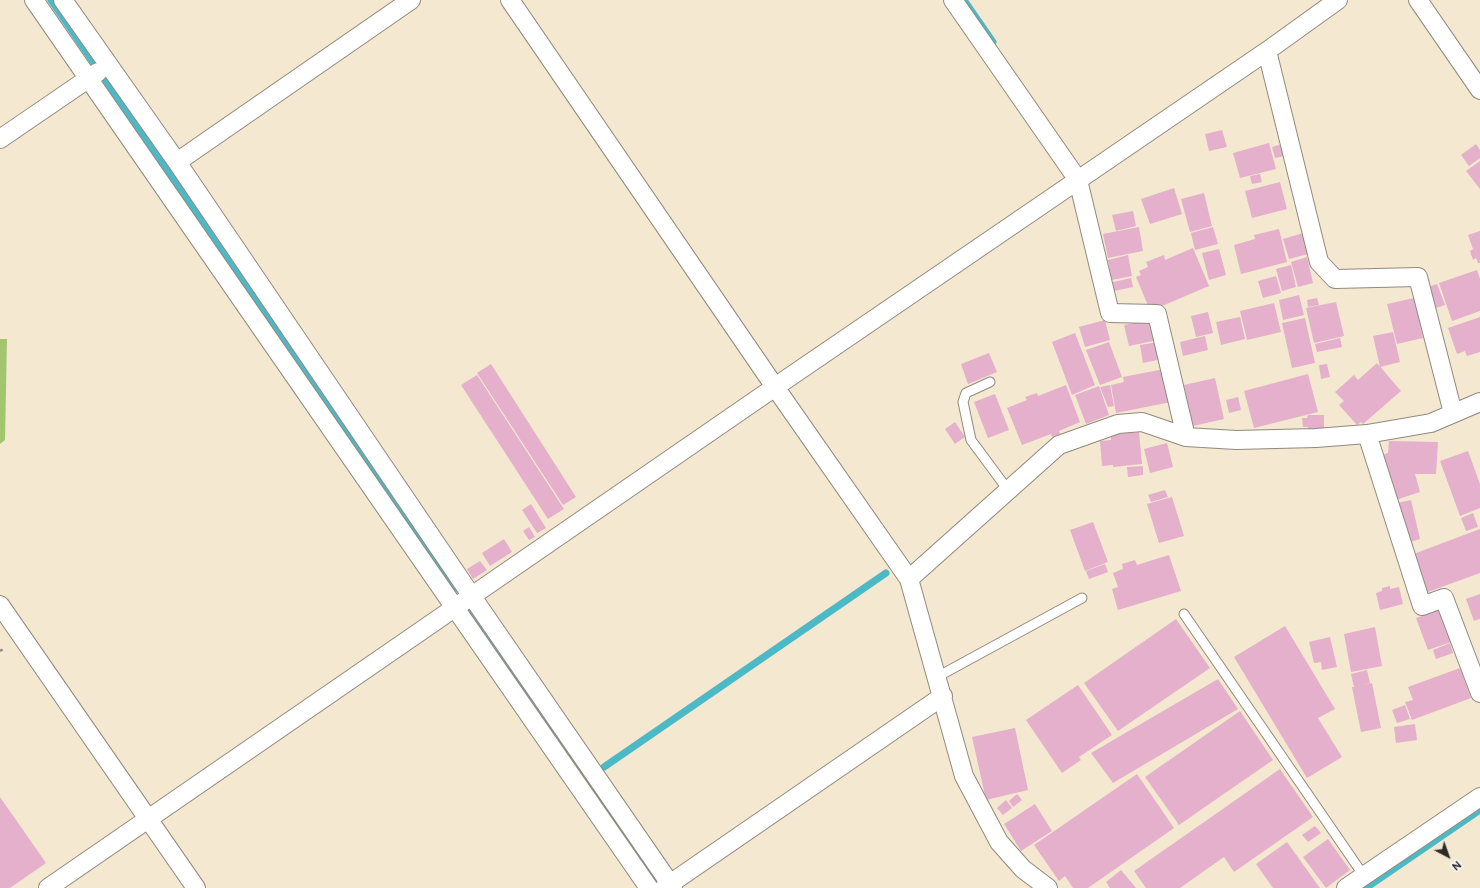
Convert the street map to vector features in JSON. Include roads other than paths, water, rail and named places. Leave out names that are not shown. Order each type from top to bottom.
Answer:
[{"type":"street","points":[[34,0],[649,888]]},
{"type":"street","points":[[63,0],[177,162],[669,887],[942,696]]},
{"type":"street","points":[[177,162],[411,0]]},
{"type":"street","points":[[510,0],[775,387],[909,579],[964,776],[999,842],[1023,869],[1048,888]]},
{"type":"street","points":[[953,0],[1078,180],[1110,313],[1157,314],[1186,437]]},
{"type":"street","points":[[48,888],[471,595],[1267,51],[1338,0]]},
{"type":"street","points":[[1418,0],[1480,90]]},
{"type":"street","points":[[1267,51],[1319,262],[1335,279],[1418,277],[1453,413]]},
{"type":"street","points":[[0,139],[108,64]]},
{"type":"street","points":[[909,579],[1059,445],[1118,424],[1142,422],[1186,437],[1236,440],[1316,438],[1367,434],[1431,422],[1480,402]]},
{"type":"street","points":[[1367,434],[1422,606],[1444,598],[1480,693]]},
{"type":"street","points":[[0,605],[196,888]]},
{"type":"street","points":[[1346,888],[1480,797]]},
{"type":"lane","points":[[990,382],[966,393],[963,402],[972,440],[1008,490]]},
{"type":"lane","points":[[937,677],[1082,598]]},
{"type":"lane","points":[[1184,614],[1364,876]]},
{"type":"waterway","points":[[51,0],[94,63]]},
{"type":"waterway","points":[[964,0],[993,42]]},
{"type":"waterway","points":[[106,81],[456,589]]},
{"type":"waterway","points":[[604,767],[886,573]]},
{"type":"waterway","points":[[471,612],[655,879]]},
{"type":"waterway","points":[[1366,888],[1480,810]]}]
